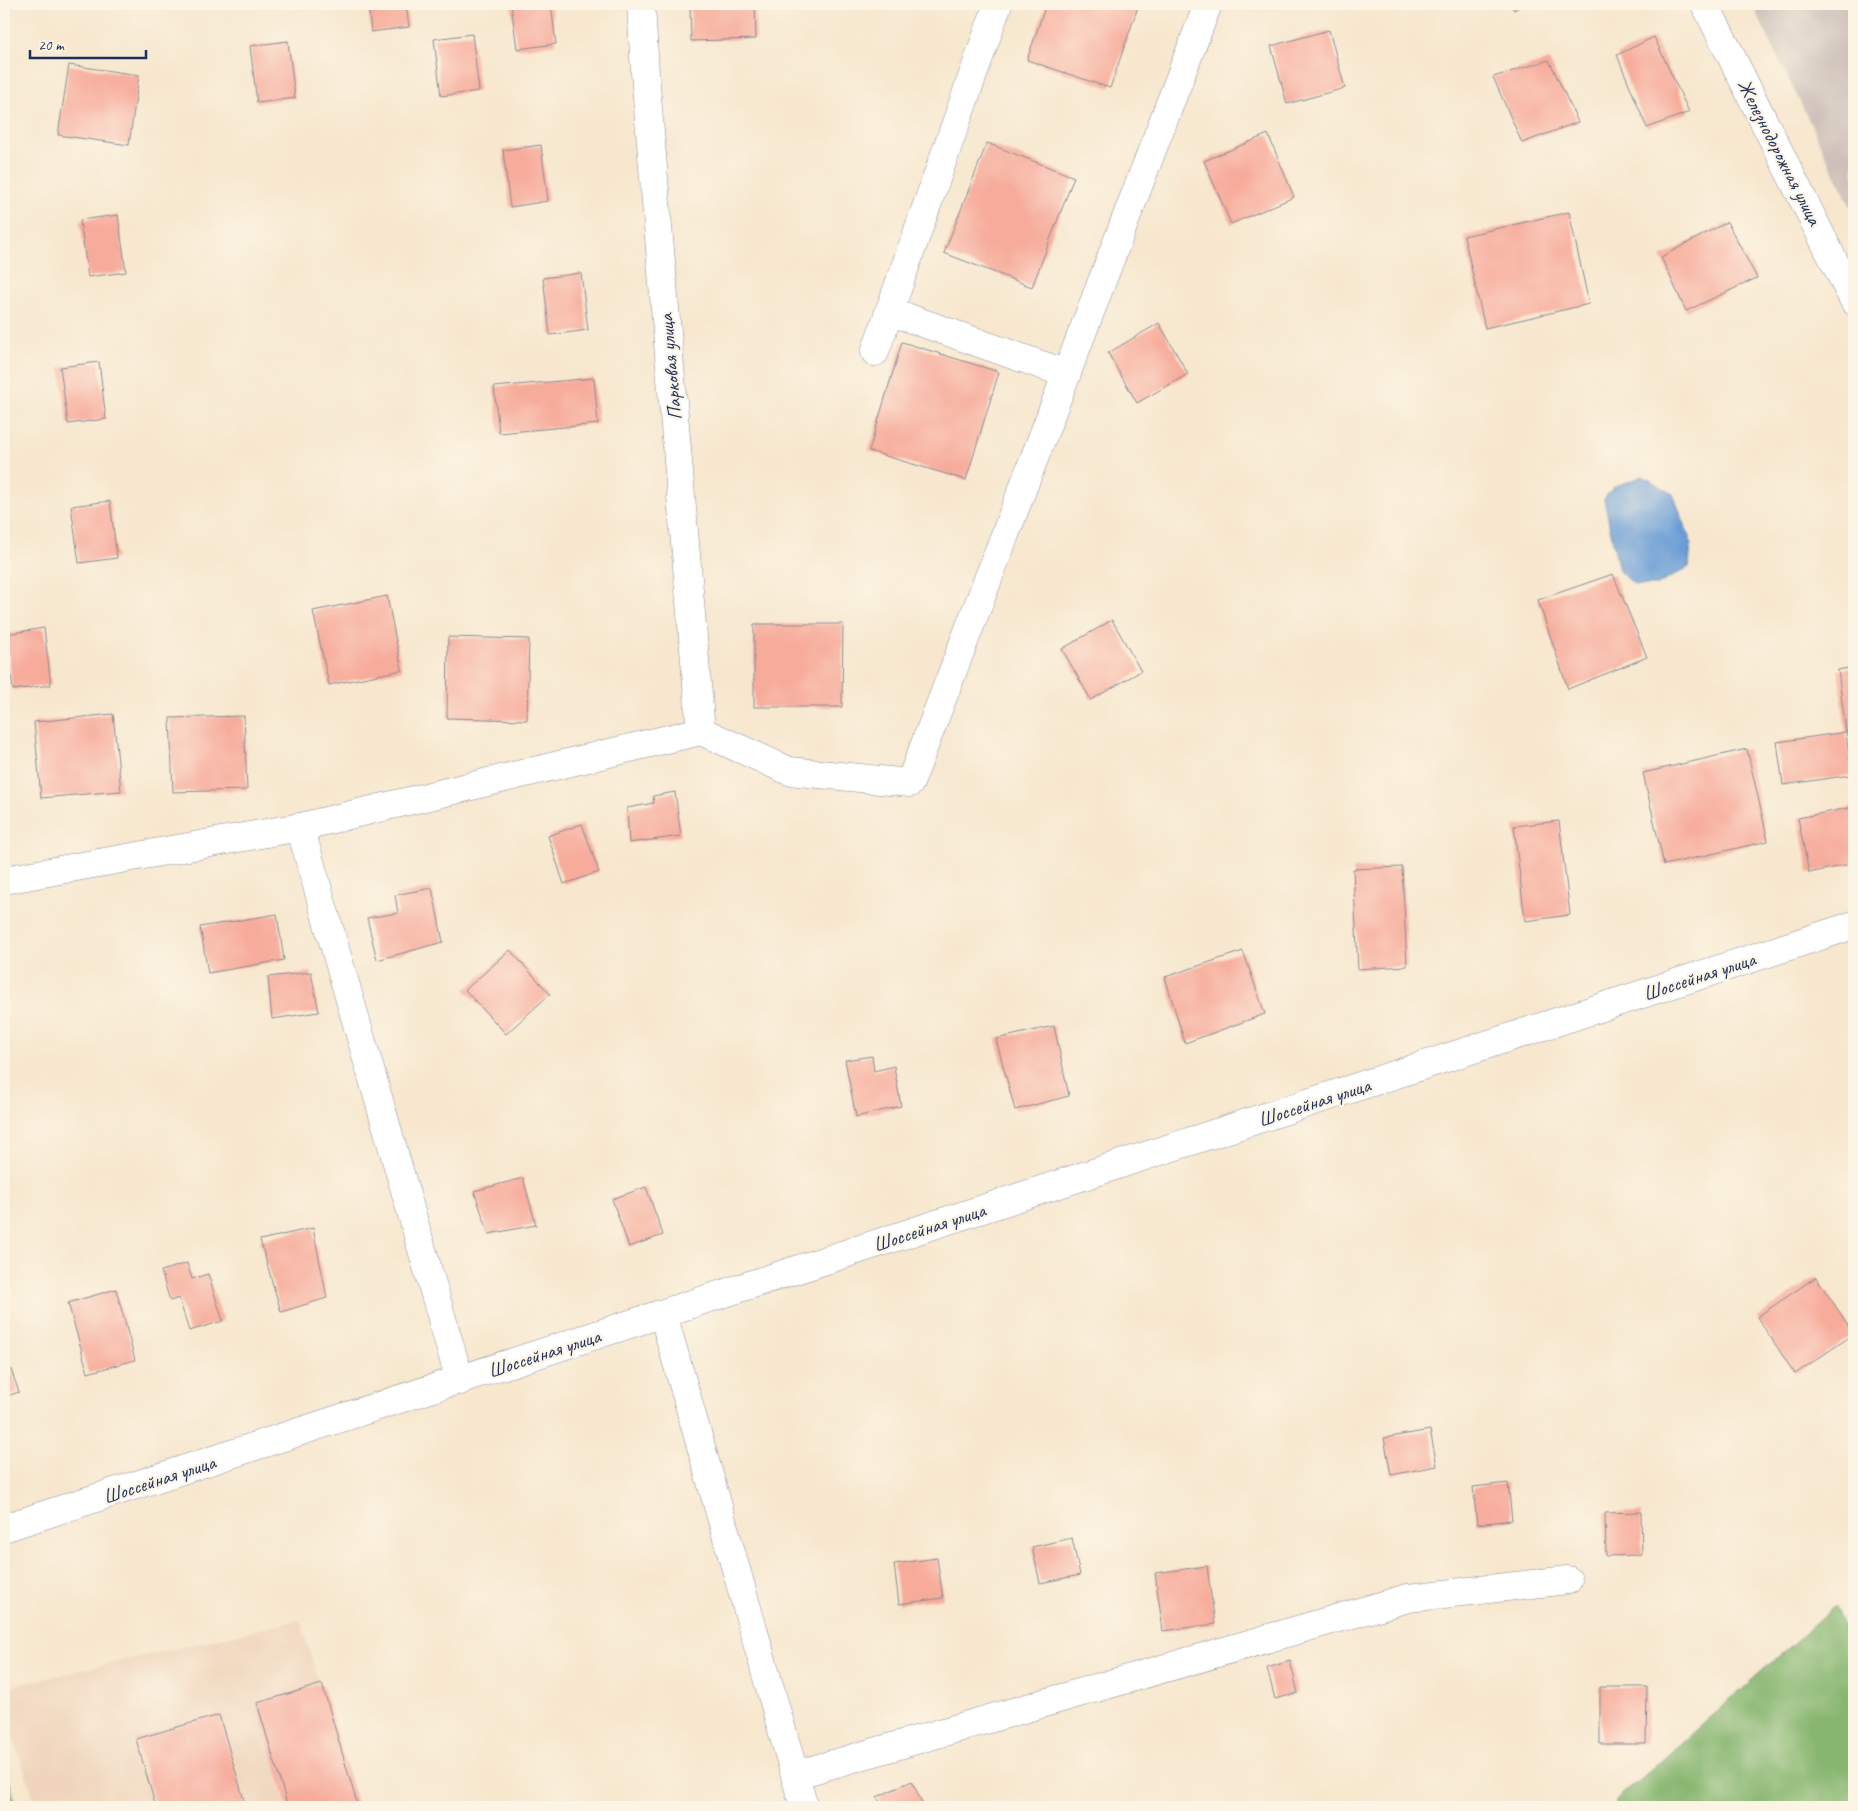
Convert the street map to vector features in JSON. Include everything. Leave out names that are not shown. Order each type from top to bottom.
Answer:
[{"type":"street","name":"Парковая улица","points":[[641,4],[645,82],[701,730]]},
{"type":"street","points":[[875,352],[998,4]]},
{"type":"street","points":[[4,880],[300,827],[701,730],[789,771],[910,783],[1208,4]]},
{"type":"street","name":"Железнодорожная улица","points":[[1705,4],[1854,301]]},
{"type":"street","points":[[890,311],[1067,374]]},
{"type":"street","points":[[300,827],[460,1381]]},
{"type":"street","name":"Шоссейная улица","points":[[4,1528],[460,1381],[1854,925]]},
{"type":"street","points":[[662,1314],[804,1807]]},
{"type":"street","points":[[795,1775],[1408,1598],[1568,1580]]},
{"type":"shaded area","points":[[1752,4],[1854,4],[1854,213]]},
{"type":"shaded area","points":[[300,1620],[356,1807],[37,1807],[4,1712],[4,1688]]},
{"type":"green space","points":[[1835,1606],[1854,1657],[1854,1807],[1616,1807],[1616,1801]]},
{"type":"green space","points":[[4,1759],[16,1807],[4,1807]]},
{"type":"water","points":[[1643,476],[1673,494],[1691,542],[1689,567],[1657,585],[1635,585],[1619,571],[1604,499],[1614,487]]},
{"type":"building","points":[[368,4],[406,4],[409,27],[371,32]]},
{"type":"building","points":[[511,4],[551,4],[556,44],[517,49]]},
{"type":"building","points":[[690,4],[755,4],[756,39],[691,41]]},
{"type":"building","points":[[1046,4],[1139,4],[1110,88],[1027,60]]},
{"type":"building","points":[[1510,4],[1524,4],[1514,10]]},
{"type":"building","points":[[1329,30],[1345,88],[1287,104],[1271,46]]},
{"type":"building","points":[[472,34],[479,91],[441,96],[434,39]]},
{"type":"building","points":[[1654,37],[1689,112],[1647,128],[1617,55]]},
{"type":"building","points":[[288,41],[295,98],[257,103],[250,46]]},
{"type":"building","points":[[1549,60],[1578,122],[1522,143],[1493,77]]},
{"type":"building","points":[[69,65],[139,75],[129,145],[58,135]]},
{"type":"building","points":[[1268,134],[1294,197],[1231,224],[1204,161]]},
{"type":"building","points":[[987,143],[1074,177],[1032,287],[944,253]]},
{"type":"building","points":[[541,145],[548,201],[510,207],[503,150]]},
{"type":"building","points":[[1569,212],[1589,304],[1485,328],[1464,236]]},
{"type":"building","points":[[118,215],[126,272],[88,277],[80,220]]},
{"type":"building","points":[[1727,222],[1757,278],[1686,311],[1661,257]]},
{"type":"building","points":[[581,273],[588,330],[550,335],[543,278]]},
{"type":"building","points":[[1159,323],[1188,374],[1137,403],[1108,353]]},
{"type":"building","points":[[902,342],[999,372],[966,480],[869,451]]},
{"type":"building","points":[[99,362],[106,419],[68,424],[60,367]]},
{"type":"building","points":[[594,378],[598,424],[499,433],[494,387]]},
{"type":"building","points":[[110,501],[117,558],[79,563],[71,506]]},
{"type":"building","points":[[1613,574],[1647,657],[1568,689],[1538,600]]},
{"type":"building","points":[[387,596],[402,670],[329,685],[313,611]]},
{"type":"building","points":[[1112,620],[1141,671],[1091,700],[1062,649]]},
{"type":"building","points":[[754,624],[843,624],[842,707],[754,707]]},
{"type":"building","points":[[44,628],[51,685],[13,690],[6,634]]},
{"type":"building","points":[[448,637],[529,639],[527,720],[447,718]]},
{"type":"building","points":[[1854,667],[1854,731],[1846,732],[1838,670]]},
{"type":"building","points":[[113,714],[121,791],[41,798],[34,722]]},
{"type":"building","points":[[244,716],[247,790],[173,792],[170,718]]},
{"type":"building","points":[[1846,732],[1851,775],[1783,785],[1777,742]]},
{"type":"building","points":[[1747,749],[1768,841],[1664,865],[1643,773]]},
{"type":"building","points":[[675,792],[681,836],[629,843],[627,808],[654,803],[653,796]]},
{"type":"building","points":[[1854,807],[1854,863],[1809,873],[1798,818]]},
{"type":"building","points":[[1559,821],[1570,915],[1525,921],[1514,826]]},
{"type":"building","points":[[582,824],[599,872],[564,884],[548,836]]},
{"type":"building","points":[[1402,867],[1407,966],[1358,969],[1353,869]]},
{"type":"building","points":[[432,888],[443,942],[377,960],[367,918],[398,913],[395,895]]},
{"type":"building","points":[[277,914],[284,960],[208,973],[200,927]]},
{"type":"building","points":[[510,950],[550,994],[506,1034],[465,990]]},
{"type":"building","points":[[1243,951],[1265,1014],[1185,1043],[1165,977]]},
{"type":"building","points":[[311,972],[319,1012],[272,1019],[268,977]]},
{"type":"building","points":[[1054,1026],[1069,1096],[1015,1110],[996,1039]]},
{"type":"building","points":[[872,1056],[874,1071],[894,1066],[901,1106],[856,1117],[845,1060]]},
{"type":"building","points":[[523,1178],[536,1225],[489,1234],[474,1191]]},
{"type":"building","points":[[646,1187],[663,1235],[629,1247],[612,1199]]},
{"type":"building","points":[[313,1228],[327,1298],[281,1312],[260,1240]]},
{"type":"building","points":[[187,1263],[192,1279],[208,1274],[223,1321],[189,1331],[179,1298],[170,1301],[161,1271]]},
{"type":"building","points":[[1816,1277],[1854,1334],[1795,1374],[1757,1317]]},
{"type":"building","points":[[116,1289],[135,1360],[88,1373],[68,1303]]},
{"type":"building","points":[[4,1350],[19,1392],[4,1397]]},
{"type":"building","points":[[1430,1430],[1437,1466],[1391,1475],[1384,1438]]},
{"type":"building","points":[[1508,1483],[1512,1520],[1477,1524],[1473,1487]]},
{"type":"building","points":[[1641,1512],[1642,1555],[1606,1556],[1605,1513]]},
{"type":"building","points":[[1072,1538],[1080,1575],[1040,1583],[1032,1547]]},
{"type":"building","points":[[937,1558],[943,1598],[899,1604],[894,1564]]},
{"type":"building","points":[[1207,1566],[1215,1624],[1163,1631],[1155,1573]]},
{"type":"building","points":[[1290,1661],[1298,1693],[1275,1699],[1267,1668]]},
{"type":"building","points":[[322,1684],[358,1807],[288,1807],[257,1703]]},
{"type":"building","points":[[1600,1687],[1647,1687],[1646,1744],[1600,1744]]},
{"type":"building","points":[[219,1715],[246,1807],[156,1807],[136,1739]]},
{"type":"building","points":[[912,1781],[924,1807],[882,1807],[877,1797]]},
{"type":"railway","points":[[1850,4],[1854,13]]}]
